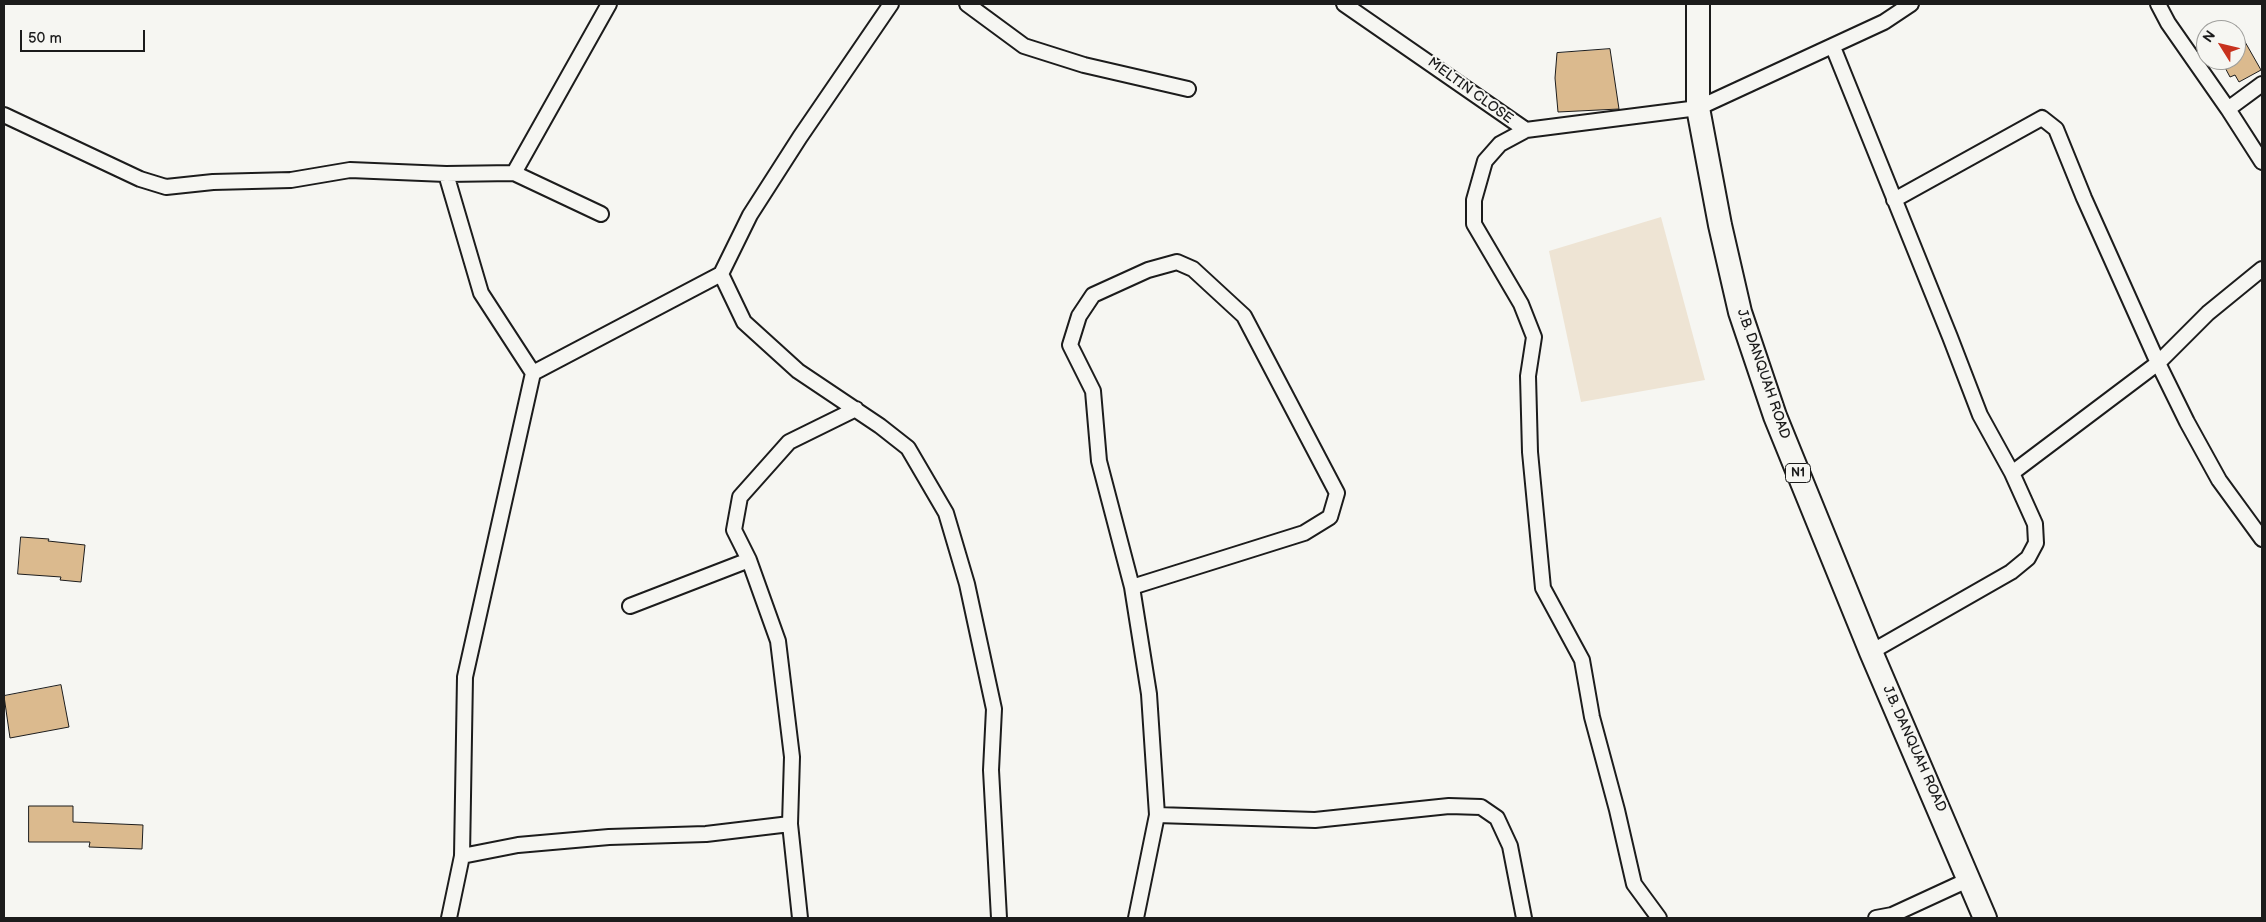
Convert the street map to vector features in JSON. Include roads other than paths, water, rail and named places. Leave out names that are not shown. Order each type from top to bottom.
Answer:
[{"type":"highway","name":"J.B. DANQUAH ROAD","points":[[1698,4],[1698,108],[1720,225],[1740,312],[1775,416],[1871,652],[1986,918]]},
{"type":"street","points":[[514,173],[609,4]]},
{"type":"street","points":[[533,373],[721,274],[750,215],[800,137],[891,4]]},
{"type":"street","points":[[967,4],[1024,46],[1084,65],[1188,90]]},
{"type":"street","name":"MELTIN CLOSE","points":[[1344,4],[1526,130],[1698,108],[1833,47],[1884,22],[1911,4]]},
{"type":"street","points":[[2158,4],[2168,23],[2228,109],[2262,162]]},
{"type":"street","points":[[1833,47],[1980,415],[2012,473],[2035,524],[2036,543],[2028,558],[2011,572],[1871,652]]},
{"type":"street","points":[[2228,109],[2262,84]]},
{"type":"street","points":[[4,115],[140,179],[166,187],[213,182],[291,180],[350,170],[446,174],[514,173],[601,214]]},
{"type":"street","points":[[1894,200],[2042,118],[2056,129],[2084,198],[2158,363],[2219,480],[2262,539]]},
{"type":"street","points":[[1526,130],[1500,144],[1485,160],[1474,200],[1474,224],[1521,304],[1534,337],[1528,376],[1530,443],[1543,588],[1582,660],[1592,717],[1618,810],[1634,884],[1659,918]]},
{"type":"street","points":[[446,174],[481,293],[533,373],[465,677],[462,856],[449,918]]},
{"type":"street","points":[[1132,587],[1304,533],[1330,516],[1337,493],[1244,316],[1193,269],[1177,262],[1148,270],[1093,295],[1079,316],[1070,345],[1093,391],[1099,461],[1132,587],[1149,694],[1157,816],[1136,918]]},
{"type":"street","points":[[2012,473],[2158,363],[2208,313],[2262,269]]},
{"type":"street","points":[[721,274],[744,322],[798,371],[856,409],[908,448],[946,513],[967,584],[994,709],[991,770],[999,918]]},
{"type":"street","points":[[800,918],[790,824],[792,757],[778,641],[749,560],[734,530],[740,497],[789,442],[856,409]]},
{"type":"street","points":[[630,606],[749,560]]},
{"type":"street","points":[[1157,816],[1315,820],[1448,806],[1482,806],[1497,818],[1510,846],[1524,918]]},
{"type":"street","points":[[462,856],[528,844],[609,837],[706,834],[790,824]]},
{"type":"street","points":[[1876,918],[1892,914],[1970,879]]}]
